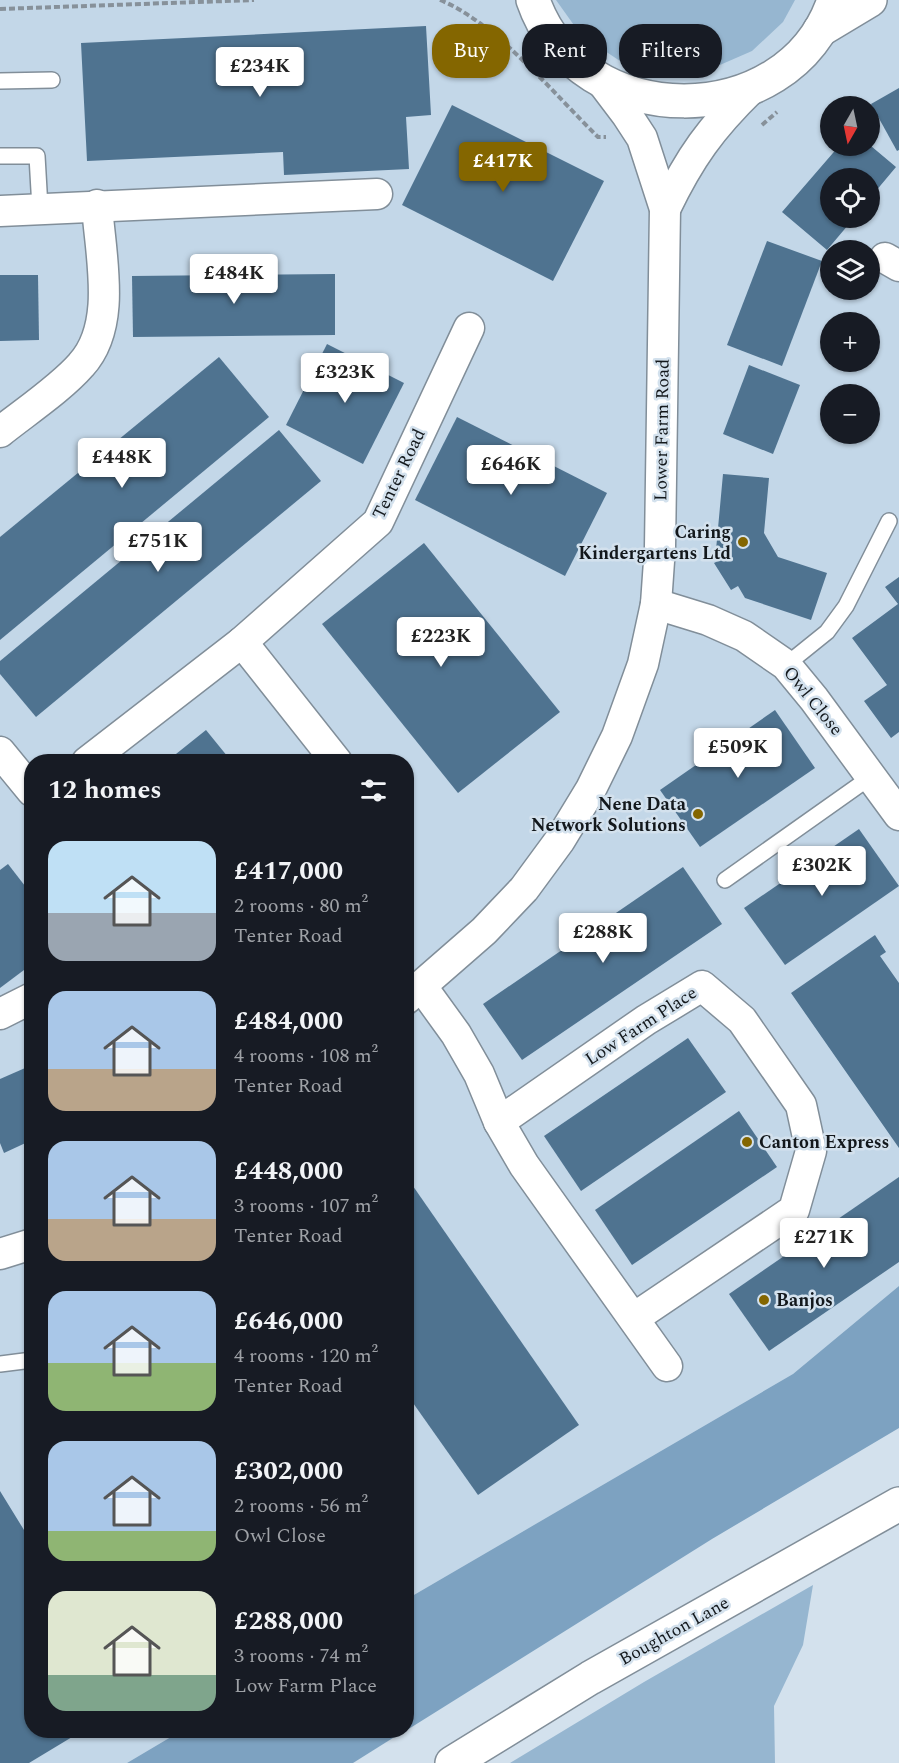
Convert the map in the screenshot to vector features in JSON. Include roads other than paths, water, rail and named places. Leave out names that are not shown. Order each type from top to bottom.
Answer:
[{"type":"street","points":[[599,78],[627,93],[658,100],[690,102],[722,98],[752,87],[777,73],[800,54],[819,31],[834,0]]},
{"type":"street","points":[[819,31],[870,0]]},
{"type":"street","points":[[532,3],[545,24]]},
{"type":"street","points":[[599,78],[642,138],[665,209]]},
{"type":"street","points":[[665,209],[686,165],[701,143],[716,123],[752,87]]},
{"type":"street","points":[[0,210],[377,194]]},
{"type":"street","points":[[0,432],[81,366],[99,334],[103,303],[97,205]]},
{"type":"street","name":"Lower Farm Road","points":[[414,993],[484,931],[524,889],[585,799],[617,736],[643,664],[656,604],[660,547],[665,209]]},
{"type":"street","name":"Tenter Road","points":[[97,754],[242,642],[378,522],[469,328]]},
{"type":"street","name":"Owl Close","points":[[656,604],[708,620],[744,636],[786,665],[889,791]]},
{"type":"street","points":[[242,642],[331,754]]},
{"type":"street","points":[[0,752],[24,781]]},
{"type":"street","name":"Low Farm Place","points":[[499,1122],[646,1020],[702,986],[742,1020],[801,1105],[811,1151],[794,1210],[634,1318]]},
{"type":"street","points":[[414,993],[456,1034],[479,1074],[499,1122],[524,1165],[667,1366]]},
{"type":"street","points":[[0,1014],[24,1002]]},
{"type":"street","points":[[0,1254],[24,1246]]},
{"type":"street","name":"Boughton Lane","points":[[452,1763],[590,1678],[899,1504]]},
{"type":"lane","points":[[0,81],[52,80]]},
{"type":"lane","points":[[0,156],[38,156],[40,208]]},
{"type":"lane","points":[[786,665],[827,632],[846,606],[889,521]]},
{"type":"lane","points":[[725,879],[889,791]]},
{"type":"lane","points":[[0,1364],[24,1361]]},
{"type":"place","name":"Caring Kindergartens Ltd","points":[[743,542]]},
{"type":"place","name":"Nene Data Network Solutions","points":[[698,814]]},
{"type":"place","name":"Canton Express","points":[[747,1142]]},
{"type":"place","name":"Banjos","points":[[764,1300]]}]
